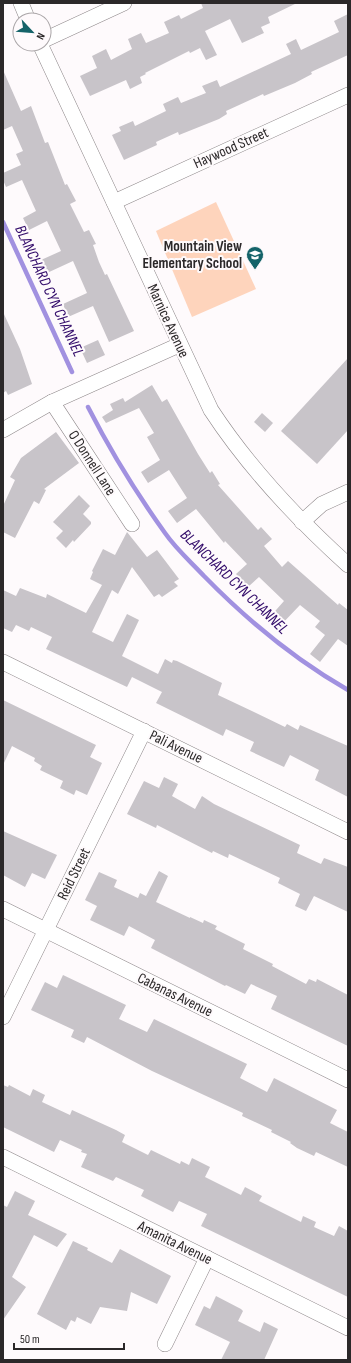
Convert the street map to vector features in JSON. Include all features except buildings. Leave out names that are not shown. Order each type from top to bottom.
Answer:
[{"type":"street","points":[[52,36],[124,3]]},
{"type":"street","name":"Marnice Avenue","points":[[44,52],[179,345],[211,410],[227,435],[277,495],[302,522],[348,565]]},
{"type":"street","name":"Haywood Street","points":[[114,202],[348,95]]},
{"type":"street","points":[[3,430],[52,402],[179,345]]},
{"type":"street","name":"O Donnell Lane","points":[[52,402],[132,524]]},
{"type":"street","points":[[302,522],[322,504],[348,492]]},
{"type":"street","name":"Pali Avenue","points":[[3,662],[348,832]]},
{"type":"street","name":"Reid Street","points":[[3,1017],[144,731]]},
{"type":"street","name":"Cabanas Avenue","points":[[3,909],[348,1080]]},
{"type":"street","name":"Amanita Avenue","points":[[3,1156],[348,1328]]},
{"type":"street","points":[[165,1344],[207,1258]]},
{"type":"shaded area","points":[[216,202],[256,289],[192,317],[156,231]]},
{"type":"waterway","name":"BLANCHARD CYN CHANNEL","points":[[3,222],[72,372]]},
{"type":"waterway","name":"BLANCHARD CYN CHANNEL","points":[[88,407],[105,439],[134,487],[169,539],[179,550],[220,592],[272,638],[290,652],[348,690]]},
{"type":"place","name":"Mountain View Elementary School","points":[[255,270]]}]
